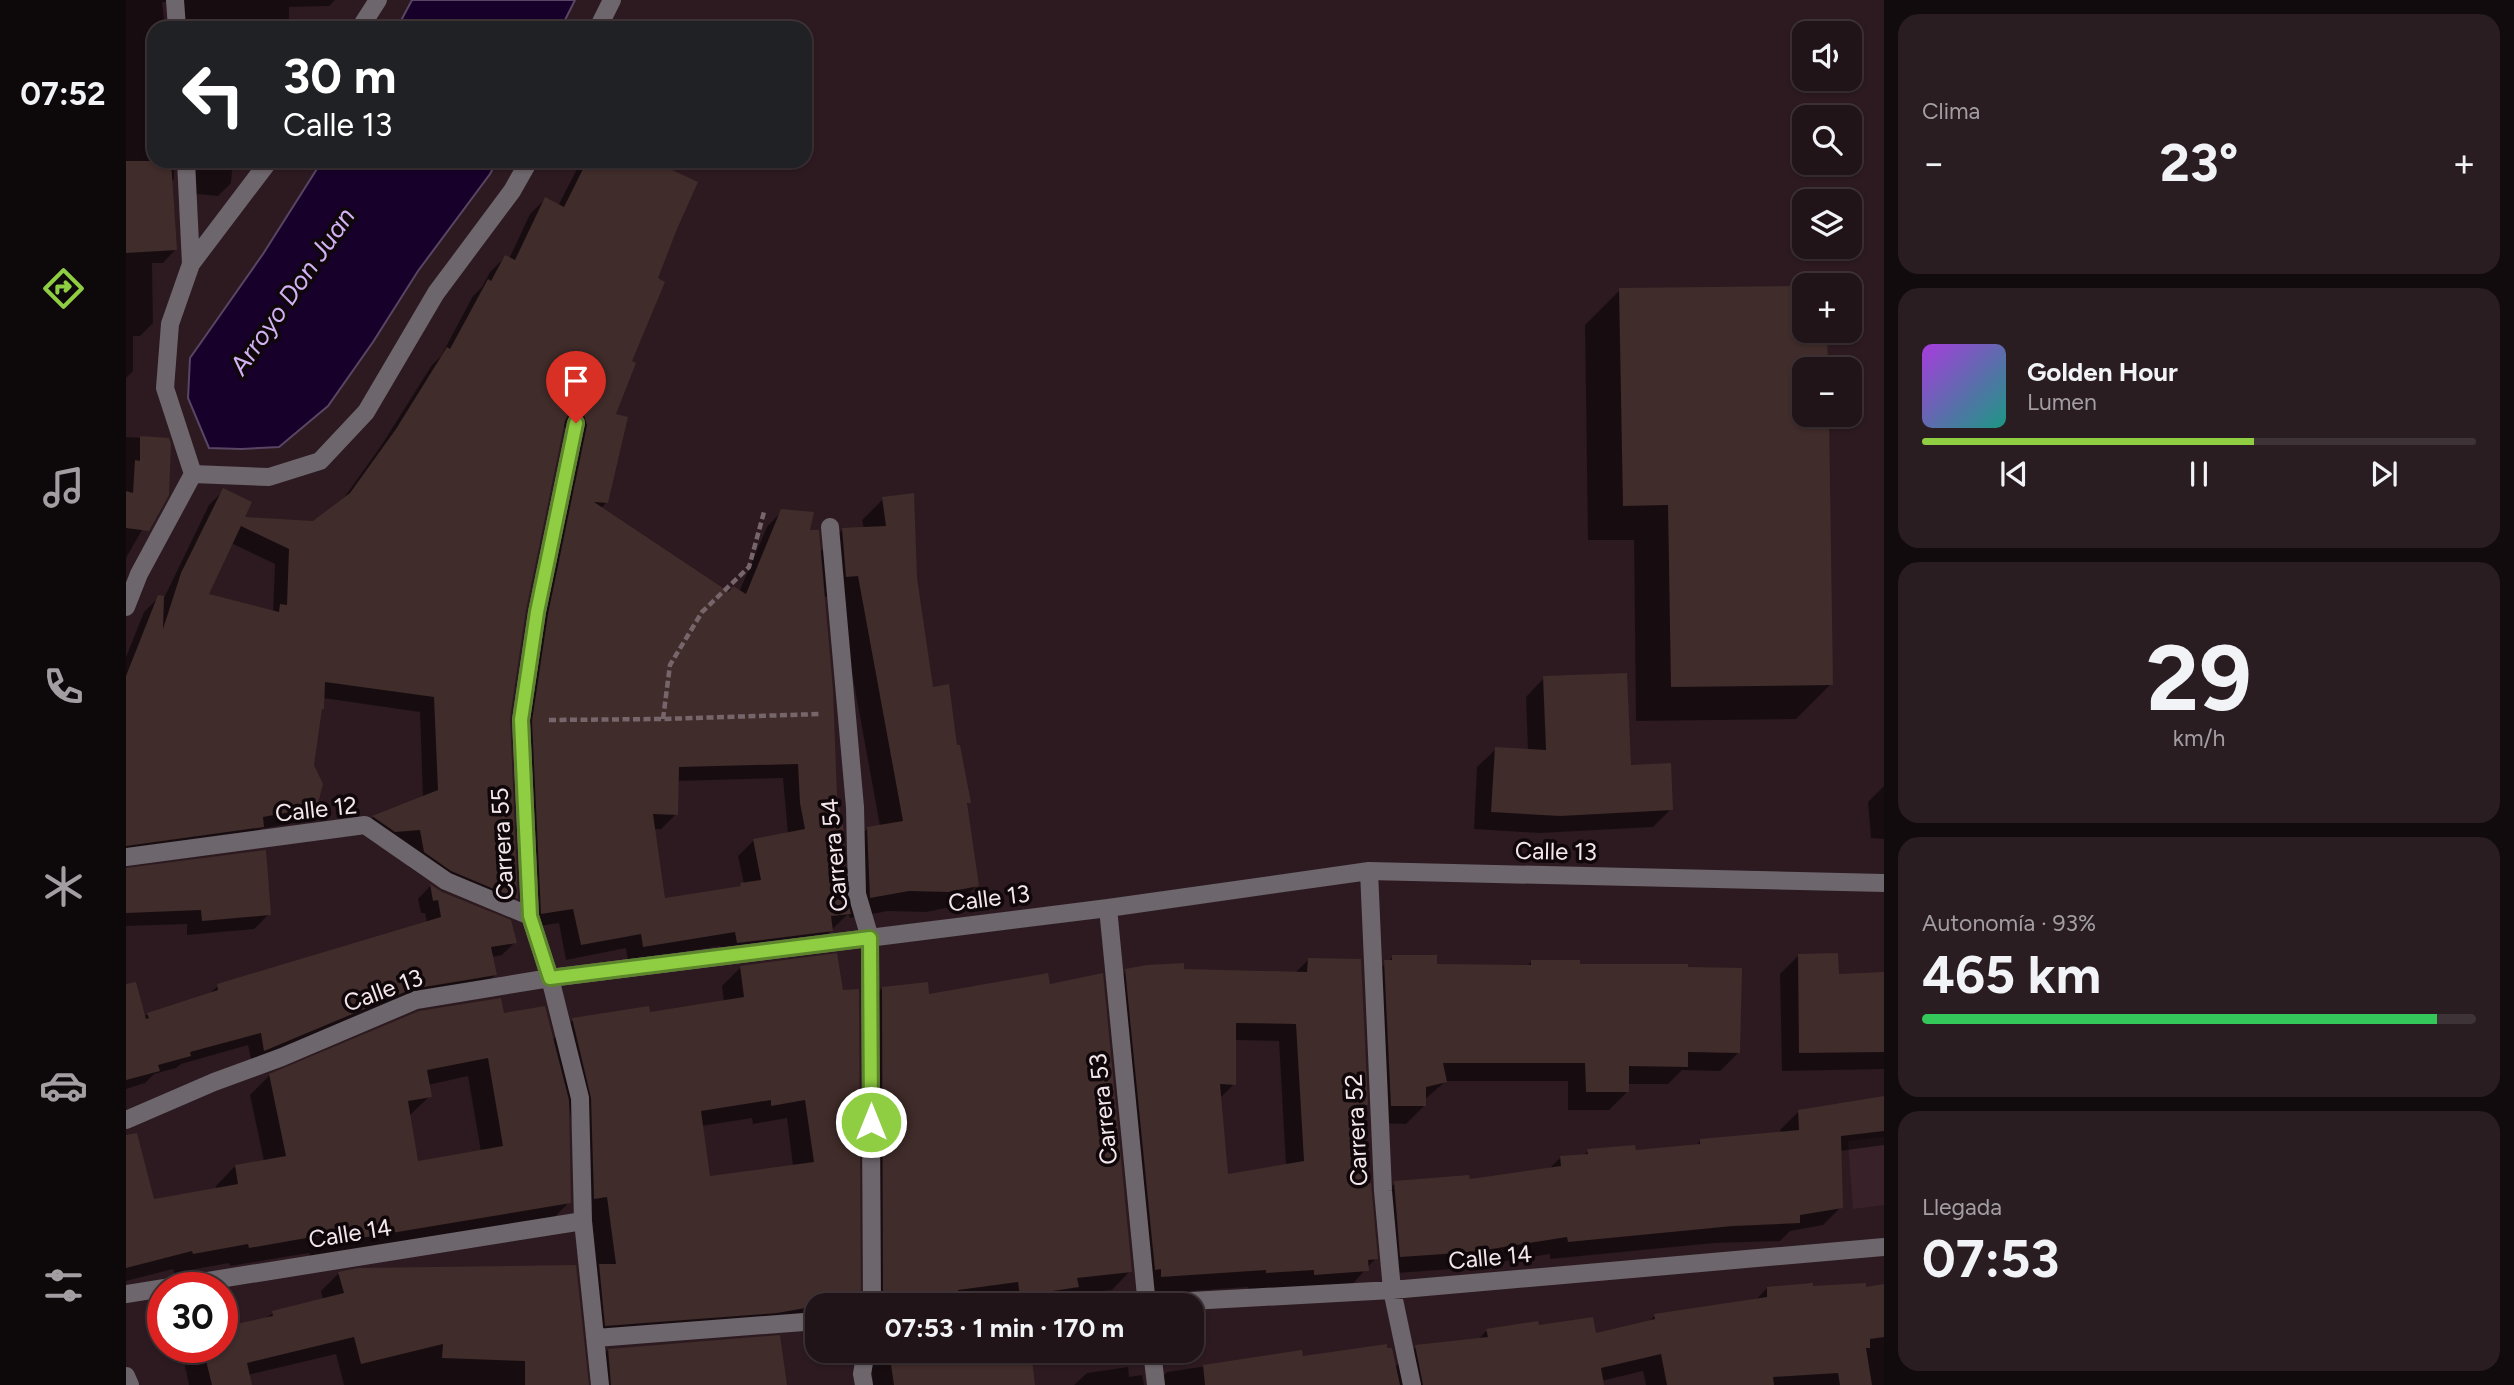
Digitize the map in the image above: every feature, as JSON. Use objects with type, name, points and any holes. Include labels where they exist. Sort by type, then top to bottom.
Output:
[{"type":"street","points":[[174,0],[176,21]]},
{"type":"street","points":[[364,21],[378,0]]},
{"type":"street","points":[[602,21],[612,0]]},
{"type":"street","points":[[186,168],[191,264]]},
{"type":"street","points":[[126,607],[150,553],[193,474],[165,388],[170,324],[191,264],[264,168]]},
{"type":"street","points":[[193,474],[270,477],[320,461],[366,412],[436,293],[512,191],[525,168]]},
{"type":"street","name":"Carrera 55","points":[[576,423],[537,612],[521,720],[530,916],[550,978],[579,1098],[583,1221],[600,1385]]},
{"type":"street","name":"Carrera 54","points":[[830,527],[855,807],[857,894],[870,938],[872,1293]]},
{"type":"street","name":"Calle 12","points":[[126,857],[365,825],[446,881],[530,916]]},
{"type":"street","name":"Calle 13","points":[[126,1120],[416,1000],[550,978],[1108,908],[1369,871],[1884,883]]},
{"type":"street","name":"Carrera 52","points":[[1369,871],[1383,1191],[1392,1290],[1412,1385]]},
{"type":"street","name":"Carrera 53","points":[[1108,908],[1146,1293]]},
{"type":"street","name":"Calle 14","points":[[126,1294],[583,1221]]},
{"type":"street","name":"Calle 14","points":[[1204,1301],[1392,1290],[1884,1247]]},
{"type":"street","points":[[596,1338],[805,1322]]},
{"type":"street","points":[[864,1363],[864,1385]]},
{"type":"street","points":[[1153,1363],[1156,1385]]},
{"type":"street","points":[[126,1376],[130,1385]]},
{"type":"path","points":[[663,719],[670,665],[702,612],[749,567],[764,512]]},
{"type":"path","points":[[521,720],[845,713]]},
{"type":"shaded area","points":[[1884,1137],[1884,1205],[1853,1209],[1848,1141]]},
{"type":"water","points":[[412,0],[575,0],[564,21],[401,21]]},
{"type":"water","name":"Arroyo Don Juan","points":[[318,168],[493,168],[418,271],[328,406],[279,447],[209,448],[188,398],[190,358],[263,254]]},
{"type":"building","points":[[126,161],[147,161],[147,168],[171,168],[177,250],[126,253]]},
{"type":"building","points":[[584,168],[668,168],[698,182],[658,278],[665,282],[632,361],[636,363],[616,414],[628,417],[608,503],[594,502],[729,592],[733,586],[746,594],[781,509],[814,512],[810,530],[819,530],[833,690],[837,796],[844,831],[846,895],[851,914],[831,916],[833,931],[737,943],[735,932],[643,947],[641,934],[581,945],[573,909],[541,914],[532,721],[548,614],[587,425],[584,415],[578,412],[568,415],[565,421],[526,610],[510,718],[518,899],[451,871],[424,852],[420,830],[395,832],[372,816],[438,790],[434,697],[325,682],[324,709],[314,765],[323,784],[317,807],[263,817],[264,827],[126,846],[126,676],[158,595],[164,596],[163,629],[181,573],[223,488],[252,502],[245,517],[313,521],[350,493],[396,429],[447,347],[450,349],[488,279],[491,281],[505,255],[515,260],[545,197],[564,207]],"holes":[[[241,526],[289,549],[287,605],[280,604],[279,612],[209,594]],[[798,764],[800,803],[805,829],[753,839],[761,880],[740,883],[741,886],[665,898],[653,814],[678,815],[679,767]]]},
{"type":"building","points":[[1792,286],[1792,343],[1827,343],[1828,357],[1792,357],[1792,427],[1829,427],[1833,685],[1671,687],[1668,505],[1623,506],[1619,288]]},
{"type":"building","points":[[140,436],[169,438],[171,444],[169,495],[149,531],[126,528],[126,491],[133,493],[135,460],[140,461]]},
{"type":"building","points":[[914,493],[917,578],[933,687],[949,684],[957,745],[960,745],[971,803],[967,803],[979,886],[948,892],[909,891],[870,898],[867,827],[903,821],[858,576],[846,577],[842,528],[886,526],[882,497]]},
{"type":"building","points":[[1627,673],[1631,765],[1671,763],[1673,810],[1560,816],[1491,812],[1495,747],[1546,750],[1543,676]]},
{"type":"building","points":[[266,850],[271,915],[202,921],[201,910],[126,913],[126,868]]},
{"type":"building","points":[[430,884],[442,892],[511,920],[517,943],[491,947],[497,975],[412,989],[264,1051],[261,1033],[190,1052],[191,1056],[158,1065],[160,1071],[126,1080],[126,984],[136,982],[146,1019],[149,1018],[147,1013],[218,990],[217,984],[441,917],[438,900],[433,901]]},
{"type":"building","points":[[837,953],[843,990],[859,989],[861,1293],[805,1293],[805,1308],[777,1313],[605,1326],[599,1264],[616,1264],[607,1197],[594,1199],[591,1098],[572,1018],[649,1006],[650,1012],[744,997],[740,966]],"holes":[[[771,1100],[771,1106],[805,1100],[814,1162],[710,1176],[701,1111]]]},
{"type":"building","points":[[1838,953],[1839,974],[1884,972],[1884,1052],[1799,1053],[1798,954]]},
{"type":"building","points":[[1392,955],[1437,955],[1437,964],[1531,965],[1531,960],[1580,960],[1580,964],[1688,964],[1688,967],[1742,968],[1740,1053],[1688,1052],[1688,1067],[1629,1066],[1629,1092],[1586,1092],[1585,1063],[1443,1063],[1447,1082],[1426,1087],[1426,1106],[1391,1106],[1384,960],[1392,960]]},
{"type":"building","points":[[1308,958],[1361,959],[1368,1105],[1359,1105],[1364,1184],[1371,1183],[1378,1259],[1368,1260],[1369,1271],[1314,1275],[1314,1270],[1266,1273],[1266,1270],[1161,1277],[1161,1269],[1155,1270],[1125,969],[1184,963],[1184,969],[1307,972]],"holes":[[[1236,1023],[1296,1024],[1304,1161],[1228,1174],[1220,1084],[1236,1085]]]},
{"type":"building","points":[[1048,973],[1050,984],[1103,973],[1132,1272],[1077,1278],[1079,1287],[1040,1293],[1020,1293],[1018,1282],[958,1290],[959,1293],[883,1293],[882,987],[928,982],[929,994]]},
{"type":"building","points":[[501,998],[504,1013],[545,1006],[569,1100],[571,1203],[331,1243],[329,1234],[249,1248],[248,1244],[193,1254],[192,1251],[126,1268],[126,1135],[137,1133],[154,1199],[238,1184],[235,1165],[286,1156],[269,1074],[419,1011]],"holes":[[[488,1058],[503,1146],[418,1161],[408,1101],[432,1097],[427,1070]]]},
{"type":"building","points":[[1884,1096],[1884,1131],[1841,1136],[1843,1208],[1800,1215],[1800,1223],[1733,1226],[1568,1242],[1567,1237],[1473,1252],[1400,1257],[1394,1181],[1469,1175],[1470,1179],[1561,1166],[1560,1156],[1588,1154],[1587,1149],[1635,1145],[1636,1150],[1700,1144],[1700,1139],[1799,1130],[1798,1110]]},
{"type":"building","points":[[576,1265],[589,1385],[525,1385],[525,1361],[442,1358],[443,1344],[361,1364],[354,1337],[247,1363],[252,1385],[212,1385],[207,1363],[238,1363],[238,1324],[273,1316],[272,1311],[344,1293],[338,1272],[358,1268]]},
{"type":"building","points":[[1813,1283],[1813,1286],[1866,1283],[1866,1287],[1884,1284],[1884,1337],[1870,1339],[1870,1348],[1866,1348],[1872,1385],[1840,1385],[1838,1373],[1773,1377],[1774,1385],[1667,1385],[1661,1354],[1601,1368],[1604,1385],[1423,1385],[1415,1345],[1488,1337],[1486,1329],[1538,1321],[1539,1325],[1593,1317],[1596,1333],[1655,1319],[1654,1314],[1767,1297],[1767,1287]]},
{"type":"building","points":[[780,1335],[787,1385],[611,1385],[608,1349]]},
{"type":"building","points":[[1387,1344],[1387,1348],[1392,1348],[1400,1385],[1205,1385],[1203,1365],[1302,1350],[1303,1356]]},
{"type":"building","points":[[891,1363],[1032,1363],[1035,1385],[894,1385]]},
{"type":"route","points":[[576,423],[537,612],[521,720],[530,916],[550,978],[870,938],[871,1122]]}]
